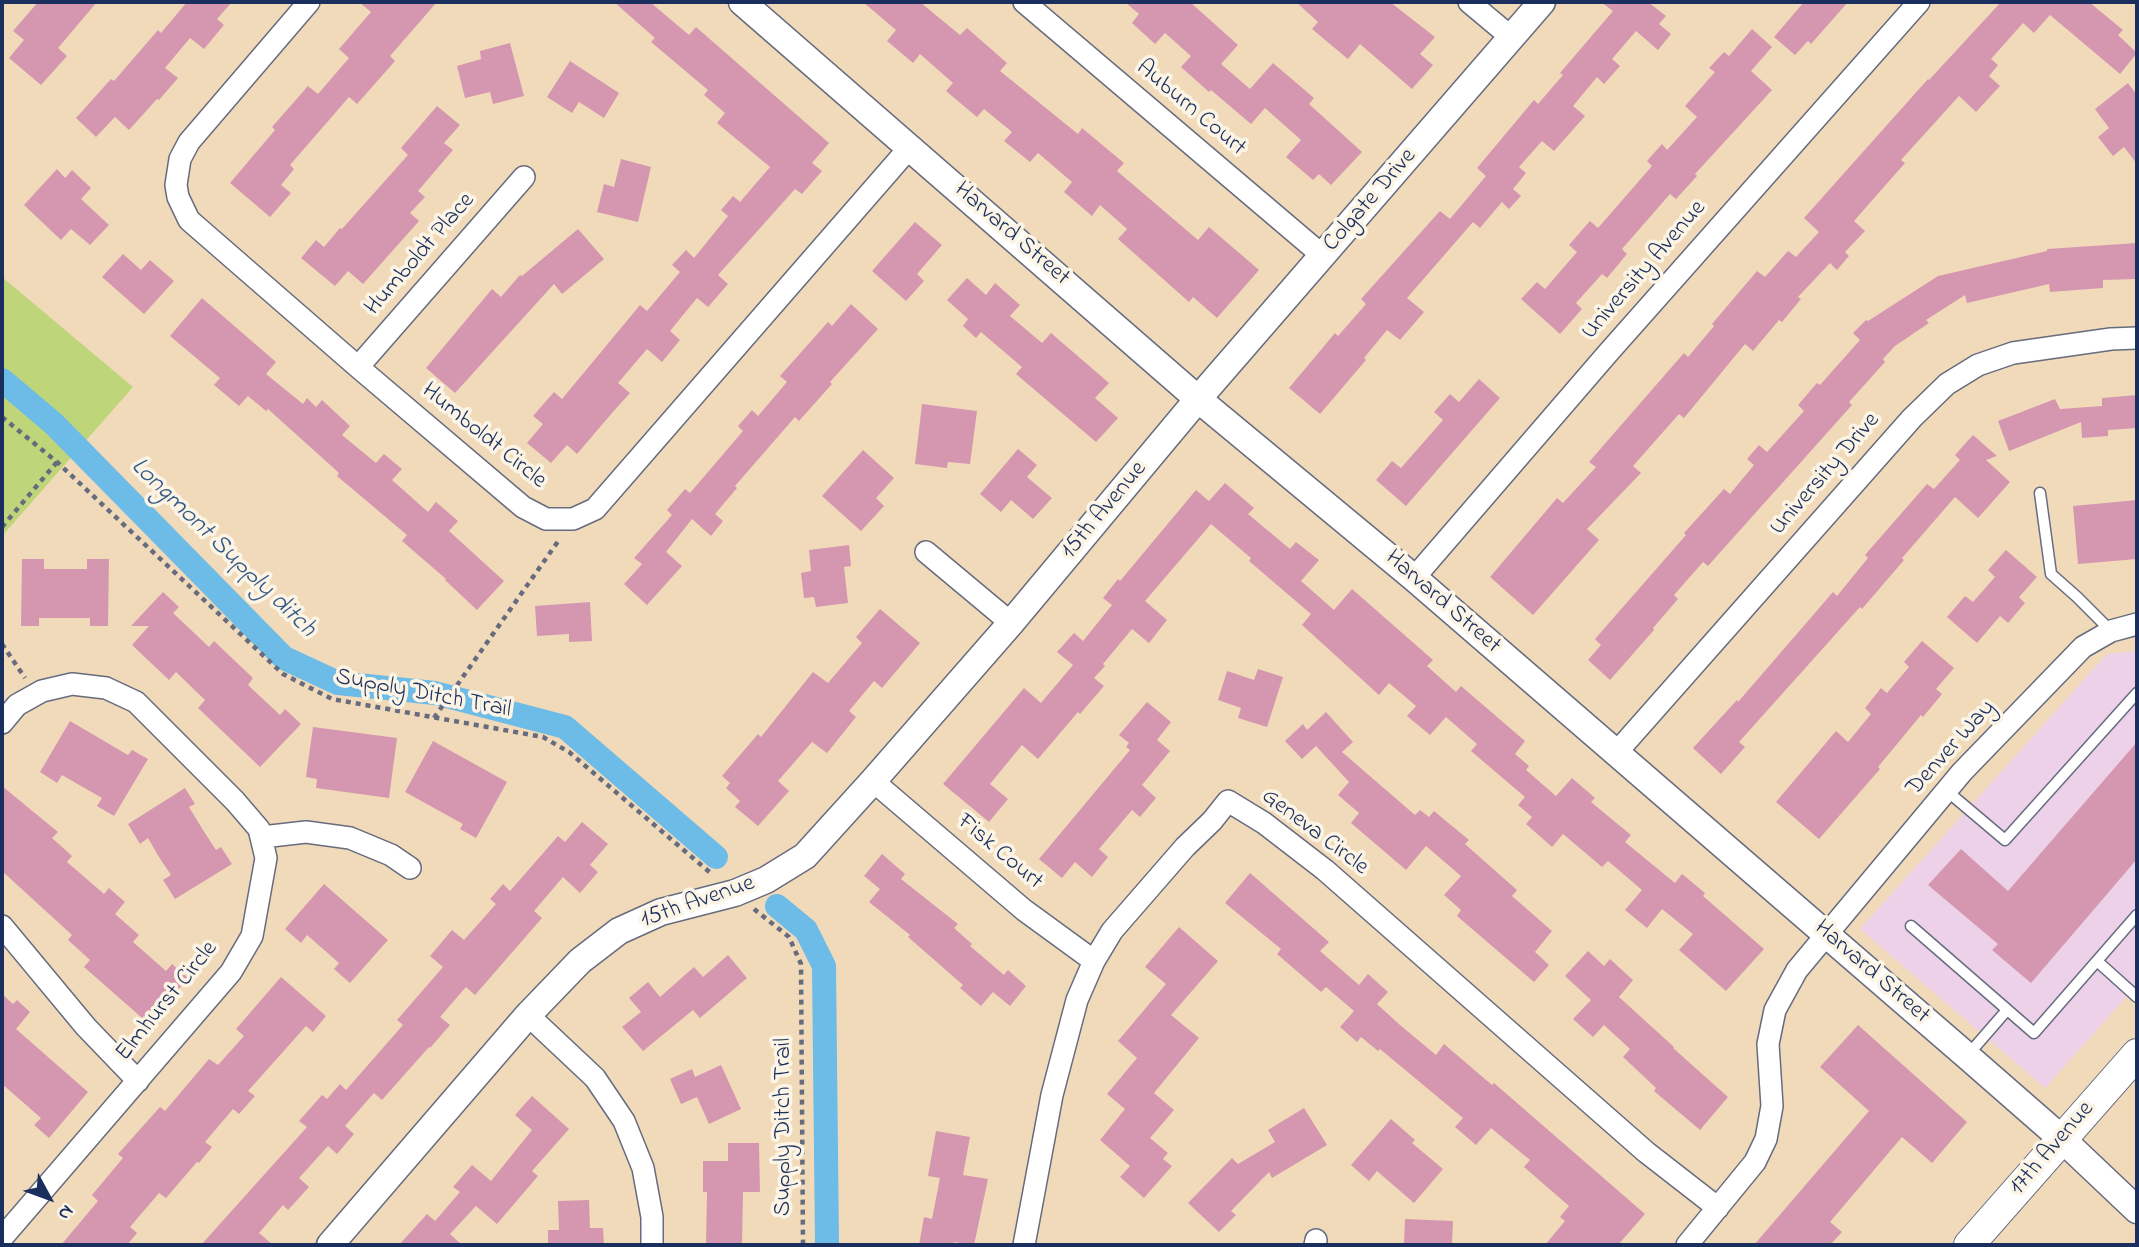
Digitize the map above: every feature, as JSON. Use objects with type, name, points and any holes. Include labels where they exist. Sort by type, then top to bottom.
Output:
[{"type":"main road","name":"17th Avenue","points":[[1969,1245],[2137,1054]]},
{"type":"street","name":"Humboldt Circle","points":[[309,2],[189,142],[180,159],[176,185],[178,197],[189,220],[358,368],[523,507],[546,519],[573,519]]},
{"type":"street","name":"Harvard Street","points":[[742,2],[1198,399],[1414,578],[1967,1056],[2062,1139],[2137,1210]]},
{"type":"street","name":"Auburn Court","points":[[1024,2],[1323,256]]},
{"type":"street","points":[[1469,2],[1511,38]]},
{"type":"street","name":"Colgate Drive","points":[[1198,399],[1542,2]]},
{"type":"street","name":"University Avenue","points":[[1414,578],[1608,353],[1919,2]]},
{"type":"street","points":[[573,519],[595,509],[910,147]]},
{"type":"street","name":"Humboldt Place","points":[[358,368],[524,177]]},
{"type":"street","name":"University Drive","points":[[1616,753],[1912,418],[1947,384],[1978,365],[2012,353],[2111,339],[2137,338]]},
{"type":"street","name":"15th Avenue","points":[[330,1245],[528,1015],[580,961],[619,932],[661,912],[735,893],[766,880],[805,856],[1011,623],[1198,399]]},
{"type":"street","points":[[926,552],[1011,623]]},
{"type":"street","name":"Denver Way","points":[[1687,1245],[1755,1162],[1766,1139],[1772,1106],[1768,1045],[1775,1010],[1797,970],[1962,772],[2083,647],[2111,631],[2137,624]]},
{"type":"street","points":[[2,723],[17,705],[36,694],[72,684],[106,688],[136,702],[235,801],[259,829],[262,837],[306,832],[350,838],[391,855],[410,867]]},
{"type":"street","name":"Fisk Court","points":[[873,782],[1024,910],[1094,961]]},
{"type":"street","name":"Geneva Circle","points":[[1024,1245],[1052,1095],[1077,1000],[1094,961],[1112,931],[1228,800],[1264,823],[1325,870],[1646,1152],[1718,1208]]},
{"type":"street","name":"Elmhurst Circle","points":[[2,1238],[231,972],[252,936],[266,858],[262,837]]},
{"type":"street","points":[[2,926],[86,1027],[138,1081]]},
{"type":"street","points":[[528,1015],[595,1078],[624,1121],[643,1168],[652,1217],[652,1245]]},
{"type":"lane","points":[[2040,493],[2051,574],[2111,631]]},
{"type":"lane","points":[[1947,791],[2005,840],[2137,694]]},
{"type":"lane","points":[[1911,926],[2034,1032],[2137,915]]},
{"type":"lane","points":[[2097,961],[2137,997]]},
{"type":"lane","points":[[1967,1056],[2007,1010]]},
{"type":"path","name":"Supply Ditch Trail","points":[[2,416],[57,462],[283,674],[332,699],[543,737],[569,752],[716,878]]},
{"type":"path","points":[[2,527],[57,462]]},
{"type":"path","points":[[434,718],[573,519]]},
{"type":"path","points":[[2,644],[36,694]]},
{"type":"path","name":"Supply Ditch Trail","points":[[748,904],[789,937],[802,964],[803,1245]]},
{"type":"shaded area","points":[[2137,651],[2137,985],[2045,1088],[1860,929],[2107,654]]},
{"type":"green space","points":[[2,277],[133,387],[2,536]]},
{"type":"building","points":[[38,2],[97,2],[58,48],[67,56],[41,85],[9,58],[24,40],[13,31]]},
{"type":"building","points":[[187,2],[232,2],[217,19],[224,25],[204,49],[190,38],[165,68],[178,78],[129,130],[115,117],[96,137],[76,118],[111,79],[114,81],[158,30],[161,33]]},
{"type":"building","points":[[359,2],[437,2],[390,56],[395,61],[357,104],[349,97],[290,165],[294,169],[281,185],[291,193],[270,217],[230,183],[275,130],[272,127],[308,86],[318,94],[349,58],[339,49],[371,12]]},
{"type":"building","points":[[614,2],[650,2],[689,35],[696,27],[829,143],[812,163],[822,171],[802,194],[795,189],[718,275],[728,284],[708,307],[697,298],[670,331],[680,340],[662,362],[647,349],[618,383],[630,393],[577,454],[567,445],[551,463],[527,443],[543,424],[533,416],[554,392],[562,399],[640,305],[647,311],[680,272],[672,265],[686,250],[694,258],[728,216],[721,210],[733,196],[740,202],[770,167],[717,123],[725,113],[704,95],[708,90],[651,42],[655,38]]},
{"type":"building","points":[[863,2],[920,2],[960,35],[967,28],[1007,63],[1000,71],[1078,134],[1082,128],[1124,163],[1117,171],[1198,240],[1209,227],[1259,270],[1217,318],[1193,297],[1189,302],[1118,239],[1127,229],[1100,205],[1092,216],[1064,192],[1072,182],[1038,153],[1030,162],[1004,141],[1012,132],[984,109],[977,117],[946,91],[953,83],[920,54],[913,63],[887,41],[896,30]]},
{"type":"building","points":[[1125,2],[1190,2],[1238,45],[1221,64],[1250,89],[1273,63],[1314,98],[1309,104],[1362,152],[1331,185],[1319,174],[1313,180],[1286,157],[1301,140],[1265,108],[1251,124],[1211,90],[1209,92],[1181,67],[1191,56],[1165,33],[1155,44],[1132,23],[1139,14]]},
{"type":"building","points":[[1296,2],[1390,2],[1435,37],[1420,54],[1433,65],[1412,89],[1360,44],[1348,59],[1312,29],[1318,22]]},
{"type":"building","points":[[1601,2],[1648,2],[1666,16],[1659,24],[1671,34],[1658,50],[1636,31],[1612,59],[1620,66],[1604,84],[1597,77],[1573,106],[1585,116],[1554,151],[1542,141],[1519,167],[1526,173],[1513,189],[1521,196],[1509,209],[1502,202],[1480,228],[1473,222],[1407,298],[1424,312],[1400,340],[1387,330],[1364,358],[1366,360],[1320,414],[1289,388],[1335,333],[1338,336],[1366,304],[1361,299],[1440,211],[1450,219],[1486,176],[1477,168],[1534,100],[1538,104],[1563,75],[1560,73],[1613,11]]},
{"type":"building","points":[[1804,2],[1848,2],[1811,44],[1808,41],[1795,55],[1774,37]]},
{"type":"building","points":[[2001,2],[2089,2],[2123,30],[2118,35],[2137,53],[2120,74],[2050,15],[2034,33],[2023,23],[1991,59],[1998,65],[1989,76],[2000,86],[1976,112],[1959,96],[1901,160],[1905,163],[1854,221],[1865,231],[1845,252],[1849,256],[1837,270],[1830,263],[1798,297],[1801,299],[1782,322],[1779,320],[1753,351],[1745,344],[1684,418],[1679,414],[1633,466],[1641,473],[1587,529],[1599,540],[1533,615],[1490,577],[1557,498],[1563,503],[1596,467],[1589,462],[1684,353],[1688,357],[1757,271],[1765,277],[1788,251],[1796,257],[1819,232],[1804,218]]},
{"type":"building","points":[[1752,29],[1772,47],[1751,71],[1772,90],[1695,174],[1697,176],[1676,199],[1670,194],[1622,249],[1627,254],[1607,278],[1602,274],[1576,303],[1582,309],[1560,334],[1521,299],[1537,282],[1545,289],[1577,252],[1569,245],[1590,221],[1598,228],[1652,166],[1647,161],[1662,144],[1667,150],[1697,117],[1685,106],[1715,72],[1709,68],[1724,52],[1729,56]]},
{"type":"building","points":[[510,43],[524,96],[493,104],[490,92],[465,98],[457,66],[481,59],[480,51]]},
{"type":"building","points":[[570,61],[619,93],[604,118],[579,102],[572,113],[547,97]]},
{"type":"building","points":[[2128,83],[2137,95],[2137,164],[2124,147],[2113,156],[2098,137],[2109,128],[2095,109]]},
{"type":"building","points":[[437,106],[460,125],[444,143],[453,150],[418,191],[425,197],[410,213],[419,221],[363,284],[348,271],[335,286],[301,258],[316,240],[324,247],[340,228],[342,229],[408,155],[401,148]]},
{"type":"building","points":[[621,159],[651,167],[638,222],[597,212],[604,184],[614,187]]},
{"type":"building","points":[[57,169],[65,178],[72,170],[91,188],[81,199],[109,225],[90,245],[71,229],[61,240],[24,205]]},
{"type":"building","points":[[915,222],[942,245],[917,274],[924,281],[906,301],[872,271]]},
{"type":"building","points":[[578,229],[604,259],[562,294],[554,284],[455,393],[426,368],[492,289],[501,297],[520,275]]},
{"type":"building","points":[[2137,243],[2137,279],[2103,280],[2103,288],[2050,292],[2049,284],[1967,303],[1965,295],[1926,320],[1929,323],[1895,346],[1883,359],[1885,362],[1849,402],[1852,405],[1708,566],[1703,562],[1674,595],[1678,599],[1610,680],[1588,660],[1601,645],[1595,639],[1686,535],[1684,533],[1724,489],[1730,494],[1754,465],[1747,459],[1759,445],[1767,452],[1804,411],[1798,405],[1817,383],[1820,385],[1860,340],[1853,333],[1866,320],[1938,276],[2047,249]]},
{"type":"building","points":[[123,254],[141,270],[150,260],[174,281],[144,314],[102,277]]},
{"type":"building","points":[[967,278],[986,295],[995,283],[1020,305],[1010,316],[1042,343],[1051,333],[1109,383],[1095,398],[1118,418],[1096,442],[1016,374],[1022,367],[981,332],[976,338],[963,326],[968,319],[947,300]]},
{"type":"building","points":[[202,298],[276,362],[266,374],[303,404],[307,398],[316,407],[322,400],[350,426],[342,435],[376,463],[384,454],[402,469],[392,480],[428,512],[436,502],[458,521],[449,531],[504,581],[477,610],[402,541],[407,535],[337,476],[339,473],[268,409],[266,411],[248,396],[239,406],[214,385],[220,378],[170,336]]},
{"type":"building","points":[[851,304],[878,329],[799,421],[795,417],[735,486],[737,488],[715,514],[723,521],[711,536],[692,519],[666,552],[682,566],[647,605],[624,584],[642,564],[634,558],[672,515],[667,510],[685,489],[690,493],[743,431],[738,426],[752,410],[758,416],[787,382],[780,376],[828,322],[832,326]]},
{"type":"building","points":[[1479,379],[1500,398],[1406,506],[1376,480],[1392,461],[1401,468],[1443,420],[1434,412],[1450,394],[1459,402]]},
{"type":"building","points":[[2137,395],[2137,428],[2108,430],[2108,436],[2082,438],[2081,422],[2009,451],[1998,421],[2055,399],[2060,409],[2102,406],[2102,398]]},
{"type":"building","points":[[922,404],[977,411],[970,464],[948,462],[947,468],[915,464]]},
{"type":"building","points":[[1973,435],[1997,456],[1986,460],[2010,482],[1978,518],[1955,497],[1862,609],[1860,607],[1739,742],[1745,747],[1721,774],[1693,748],[1737,700],[1738,702],[1833,592],[1837,596],[1868,558],[1865,555],[1927,484],[1934,489],[1960,460],[1955,455]]},
{"type":"building","points":[[1018,449],[1037,465],[1027,477],[1052,498],[1033,519],[1011,500],[1001,512],[980,494]]},
{"type":"building","points":[[863,450],[894,478],[876,498],[884,506],[861,531],[822,496]]},
{"type":"building","points":[[1225,483],[1254,508],[1248,514],[1290,549],[1296,542],[1319,560],[1301,581],[1334,610],[1352,589],[1433,660],[1427,666],[1456,692],[1461,686],[1525,741],[1515,754],[1529,766],[1526,770],[1556,796],[1572,778],[1595,798],[1591,802],[1631,835],[1625,842],[1675,883],[1682,874],[1764,949],[1726,991],[1679,950],[1693,934],[1662,909],[1647,928],[1625,910],[1642,890],[1608,861],[1602,867],[1563,834],[1552,847],[1526,824],[1532,817],[1518,805],[1525,797],[1471,751],[1477,744],[1446,717],[1430,735],[1407,716],[1416,706],[1389,683],[1379,695],[1302,625],[1311,614],[1211,524],[1145,601],[1167,620],[1149,643],[1132,629],[1094,678],[1104,686],[1038,759],[1022,745],[990,784],[1008,799],[989,822],[943,784],[1024,688],[1041,703],[1073,665],[1057,652],[1074,633],[1083,641],[1112,605],[1103,598],[1196,490],[1209,501]]},
{"type":"building","points":[[2137,500],[2137,559],[2078,564],[2073,506]]},
{"type":"building","points":[[849,545],[851,566],[844,567],[848,603],[816,607],[814,597],[804,598],[801,573],[811,571],[809,550]]},
{"type":"building","points":[[2006,550],[2037,577],[2019,597],[2025,603],[2008,623],[2000,616],[1977,643],[1947,617],[1965,596],[1973,602],[1995,577],[1988,570]]},
{"type":"building","points":[[22,559],[44,559],[44,569],[87,569],[87,559],[109,559],[108,626],[90,626],[90,618],[39,618],[39,626],[21,626]]},
{"type":"building","points":[[163,592],[179,607],[173,613],[209,647],[214,641],[253,678],[248,685],[280,715],[285,709],[301,724],[260,767],[198,708],[205,700],[176,672],[169,680],[132,645],[149,626],[131,626]]},
{"type":"building","points":[[590,602],[592,641],[569,642],[569,634],[537,636],[535,606]]},
{"type":"building","points":[[880,609],[920,643],[882,688],[874,681],[849,711],[856,717],[827,753],[812,742],[778,781],[789,791],[758,826],[735,807],[740,801],[726,788],[730,783],[722,776],[758,734],[761,737],[813,672],[828,683],[862,643],[856,637]]},
{"type":"building","points":[[1922,641],[1954,668],[1936,689],[1942,694],[1923,717],[1921,715],[1878,767],[1880,769],[1819,839],[1776,802],[1836,731],[1848,742],[1871,714],[1865,708],[1881,688],[1887,693],[1909,667],[1904,662]]},
{"type":"building","points":[[1258,669],[1283,677],[1267,727],[1238,718],[1241,708],[1218,700],[1227,671],[1254,680]]},
{"type":"building","points":[[1147,702],[1171,722],[1157,740],[1170,751],[1142,785],[1156,798],[1140,817],[1132,810],[1099,849],[1108,857],[1092,877],[1075,862],[1062,878],[1039,859],[1130,750],[1126,747],[1129,743],[1119,735]]},
{"type":"building","points":[[1326,712],[1353,742],[1342,752],[1415,815],[1420,810],[1429,817],[1434,811],[1469,840],[1465,844],[1517,890],[1512,896],[1552,931],[1535,952],[1549,965],[1534,982],[1457,916],[1461,910],[1444,895],[1461,876],[1426,846],[1406,870],[1351,823],[1359,813],[1338,795],[1349,782],[1316,746],[1302,759],[1285,741],[1303,724],[1307,730]]},
{"type":"building","points":[[70,721],[128,755],[132,750],[148,759],[114,816],[97,806],[102,798],[62,775],[57,783],[40,772]]},
{"type":"building","points":[[313,727],[397,738],[389,798],[316,788],[317,779],[306,777]]},
{"type":"building","points":[[433,741],[507,782],[476,838],[460,829],[463,824],[405,792]]},
{"type":"building","points":[[2137,742],[2137,859],[2031,983],[1992,950],[1998,944],[1928,885],[1961,849],[2008,891]]},
{"type":"building","points":[[2,786],[58,832],[52,838],[72,856],[67,862],[104,894],[109,888],[125,902],[115,914],[139,935],[133,942],[166,971],[172,964],[188,978],[149,1024],[84,967],[90,960],[68,940],[72,935],[2,871]]},
{"type":"building","points":[[185,788],[195,804],[189,807],[203,830],[216,850],[221,847],[232,864],[175,899],[163,880],[171,875],[148,838],[140,844],[128,824]]},
{"type":"building","points":[[582,822],[608,844],[590,865],[598,872],[580,893],[563,877],[534,911],[542,918],[475,995],[466,987],[440,1017],[450,1025],[430,1048],[382,1100],[374,1093],[345,1126],[354,1134],[337,1154],[328,1146],[299,1178],[309,1187],[288,1210],[283,1205],[259,1233],[273,1245],[201,1245],[307,1127],[299,1121],[322,1095],[327,1099],[340,1084],[346,1090],[403,1025],[397,1020],[443,967],[430,956],[452,930],[464,940],[496,904],[490,899],[503,884],[510,891],[558,836],[565,842]]},
{"type":"building","points":[[882,854],[905,874],[901,879],[958,924],[954,928],[972,944],[970,946],[1004,975],[1008,970],[1026,986],[1010,1006],[993,992],[981,1006],[960,988],[963,985],[908,937],[910,935],[869,902],[880,889],[864,876]]},
{"type":"building","points":[[1250,873],[1329,942],[1320,951],[1359,985],[1368,974],[1388,992],[1377,1004],[1400,1025],[1436,1055],[1444,1044],[1492,1085],[1494,1083],[1645,1214],[1618,1245],[1545,1245],[1565,1221],[1560,1217],[1569,1206],[1524,1167],[1530,1160],[1491,1128],[1476,1145],[1455,1127],[1463,1118],[1380,1049],[1378,1051],[1361,1037],[1357,1042],[1340,1027],[1354,1011],[1326,987],[1321,992],[1277,954],[1281,949],[1225,903]]},
{"type":"building","points":[[324,884],[388,940],[350,983],[334,969],[339,963],[307,935],[301,943],[285,929]]},
{"type":"building","points":[[1179,927],[1218,961],[1171,1015],[1199,1038],[1154,1093],[1174,1110],[1150,1138],[1168,1153],[1163,1159],[1172,1166],[1144,1198],[1120,1177],[1130,1166],[1100,1140],[1125,1109],[1107,1094],[1137,1058],[1118,1041],[1166,984],[1145,967]]},
{"type":"building","points":[[1588,951],[1604,966],[1610,959],[1633,980],[1619,997],[1728,1097],[1700,1130],[1654,1091],[1656,1088],[1623,1057],[1630,1049],[1604,1025],[1593,1037],[1573,1019],[1591,1000],[1565,976]]},
{"type":"building","points":[[728,955],[747,978],[700,1018],[693,1010],[643,1051],[622,1027],[641,1012],[629,998],[648,982],[660,997],[694,967],[703,977]]},
{"type":"building","points":[[281,977],[326,1016],[313,1032],[306,1026],[248,1091],[255,1096],[239,1114],[233,1109],[205,1142],[212,1147],[199,1163],[197,1162],[166,1198],[159,1193],[130,1227],[137,1233],[127,1245],[61,1245],[98,1201],[92,1195],[123,1158],[118,1154],[160,1107],[165,1111],[209,1059],[218,1065],[244,1036],[236,1029]]},
{"type":"building","points":[[2,994],[13,1004],[17,1000],[30,1012],[16,1029],[88,1092],[49,1138],[34,1125],[41,1118],[2,1084]]},
{"type":"building","points":[[1858,1025],[1967,1122],[1932,1163],[1902,1137],[1830,1222],[1842,1232],[1830,1245],[1754,1245],[1869,1111],[1820,1067]]},
{"type":"building","points":[[721,1065],[741,1109],[709,1124],[697,1097],[681,1104],[670,1079],[692,1069],[695,1077]]},
{"type":"building","points":[[532,1096],[569,1129],[532,1171],[538,1176],[497,1224],[476,1206],[450,1234],[462,1245],[399,1245],[427,1214],[435,1221],[460,1192],[453,1187],[472,1165],[491,1181],[532,1130],[515,1115]]},
{"type":"building","points":[[1304,1108],[1327,1145],[1272,1178],[1269,1172],[1231,1211],[1236,1215],[1219,1232],[1188,1203],[1232,1158],[1238,1164],[1275,1142],[1268,1130]]},
{"type":"building","points":[[1391,1119],[1415,1140],[1412,1143],[1443,1169],[1414,1203],[1377,1171],[1369,1181],[1351,1165]]},
{"type":"building","points":[[936,1131],[970,1137],[963,1175],[988,1179],[974,1245],[954,1242],[953,1245],[919,1245],[924,1217],[932,1219],[940,1178],[928,1176]]},
{"type":"building","points":[[728,1143],[759,1143],[760,1192],[743,1192],[742,1245],[706,1245],[707,1192],[703,1192],[703,1161],[728,1161]]},
{"type":"building","points":[[589,1200],[590,1228],[603,1228],[604,1245],[548,1245],[548,1230],[559,1230],[558,1201]]},
{"type":"building","points":[[1405,1219],[1453,1221],[1452,1245],[1404,1245]]},
{"type":"waterway","name":"Longmont Supply ditch","points":[[2,380],[54,424],[284,658],[338,683],[435,693],[565,727],[716,857]]},
{"type":"waterway","name":"Longmont Supply ditch","points":[[777,906],[806,930],[824,966],[827,1245]]}]
